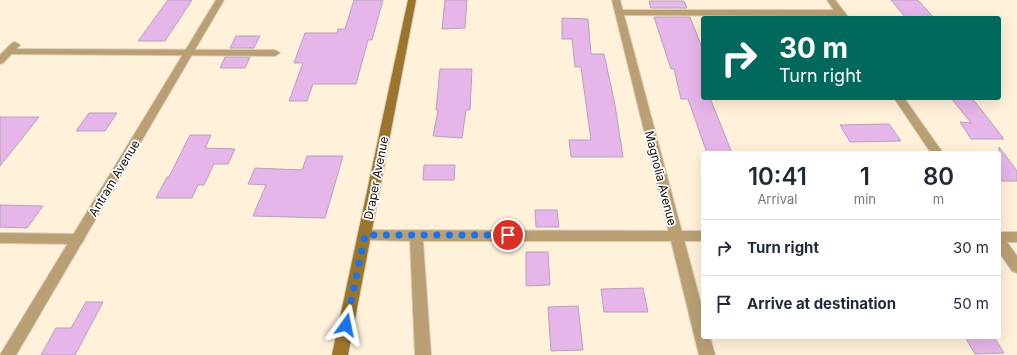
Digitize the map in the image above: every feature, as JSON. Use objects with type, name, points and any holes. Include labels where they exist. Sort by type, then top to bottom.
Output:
[{"type":"street","name":"Antram Avenue","points":[[8,355],[220,0]]},
{"type":"street","name":"Draper Avenue","points":[[340,355],[412,0]]},
{"type":"street","name":"Magnolia Avenue","points":[[616,0],[701,332]]},
{"type":"street","points":[[831,0],[842,16]]},
{"type":"street","points":[[619,13],[842,16]]},
{"type":"street","points":[[0,61],[12,49],[188,53],[275,53]]},
{"type":"street","points":[[900,100],[936,151]]},
{"type":"street","points":[[365,235],[701,236]]},
{"type":"street","points":[[416,235],[423,355]]},
{"type":"street","points":[[1001,237],[1017,237]]},
{"type":"street","points":[[0,238],[77,239]]},
{"type":"street","points":[[1001,245],[1017,267]]},
{"type":"street","name":"Magnolia Avenue","points":[[703,339],[707,355]]},
{"type":"building","points":[[168,0],[192,0],[165,41],[138,41]]},
{"type":"building","points":[[354,0],[383,0],[372,40],[368,40],[356,84],[313,84],[307,101],[289,101],[303,63],[294,63],[305,33],[337,33],[338,29],[345,29]]},
{"type":"building","points":[[445,0],[467,0],[465,28],[442,29]]},
{"type":"building","points":[[891,0],[918,0],[932,16],[904,16]]},
{"type":"building","points":[[649,1],[684,1],[687,8],[651,8]]},
{"type":"building","points":[[654,17],[690,17],[701,45],[701,100],[711,100],[731,151],[706,151],[688,99],[681,99],[674,69],[671,69]]},
{"type":"building","points":[[562,18],[588,19],[591,54],[604,54],[615,105],[623,157],[571,157],[569,140],[591,140],[581,67],[575,67],[572,39],[562,39]]},
{"type":"building","points":[[236,36],[260,36],[254,48],[230,48]]},
{"type":"building","points":[[225,57],[250,57],[245,68],[220,68]]},
{"type":"building","points":[[440,69],[472,69],[470,110],[466,110],[462,138],[433,136],[438,110],[436,110]]},
{"type":"building","points":[[953,100],[974,100],[1004,139],[971,139],[960,122],[971,123]]},
{"type":"building","points":[[89,113],[117,113],[105,131],[76,131]]},
{"type":"building","points":[[0,117],[39,117],[0,166]]},
{"type":"building","points":[[889,124],[901,141],[850,142],[840,125]]},
{"type":"building","points":[[190,135],[211,135],[205,148],[235,149],[228,164],[214,164],[204,185],[198,185],[192,198],[156,198],[167,177],[169,177]]},
{"type":"building","points":[[999,147],[1017,171],[1017,181],[1001,181],[1001,151],[999,151]]},
{"type":"building","points":[[307,156],[343,156],[325,218],[253,216],[266,185],[248,184],[255,168],[302,170]]},
{"type":"building","points":[[424,165],[455,165],[454,180],[423,180]]},
{"type":"building","points":[[0,205],[43,206],[27,228],[0,227]]},
{"type":"building","points":[[535,210],[557,210],[559,227],[536,227]]},
{"type":"building","points":[[526,252],[548,252],[550,285],[526,286]]},
{"type":"building","points":[[643,288],[648,312],[604,312],[601,289]]},
{"type":"building","points":[[86,302],[103,302],[75,355],[41,355],[56,328],[71,328]]},
{"type":"building","points":[[578,306],[583,350],[551,351],[548,307]]},
{"type":"building","points":[[966,339],[995,339],[1004,353],[975,354]]},
{"type":"route","points":[[346,325],[365,235],[508,235]]}]
